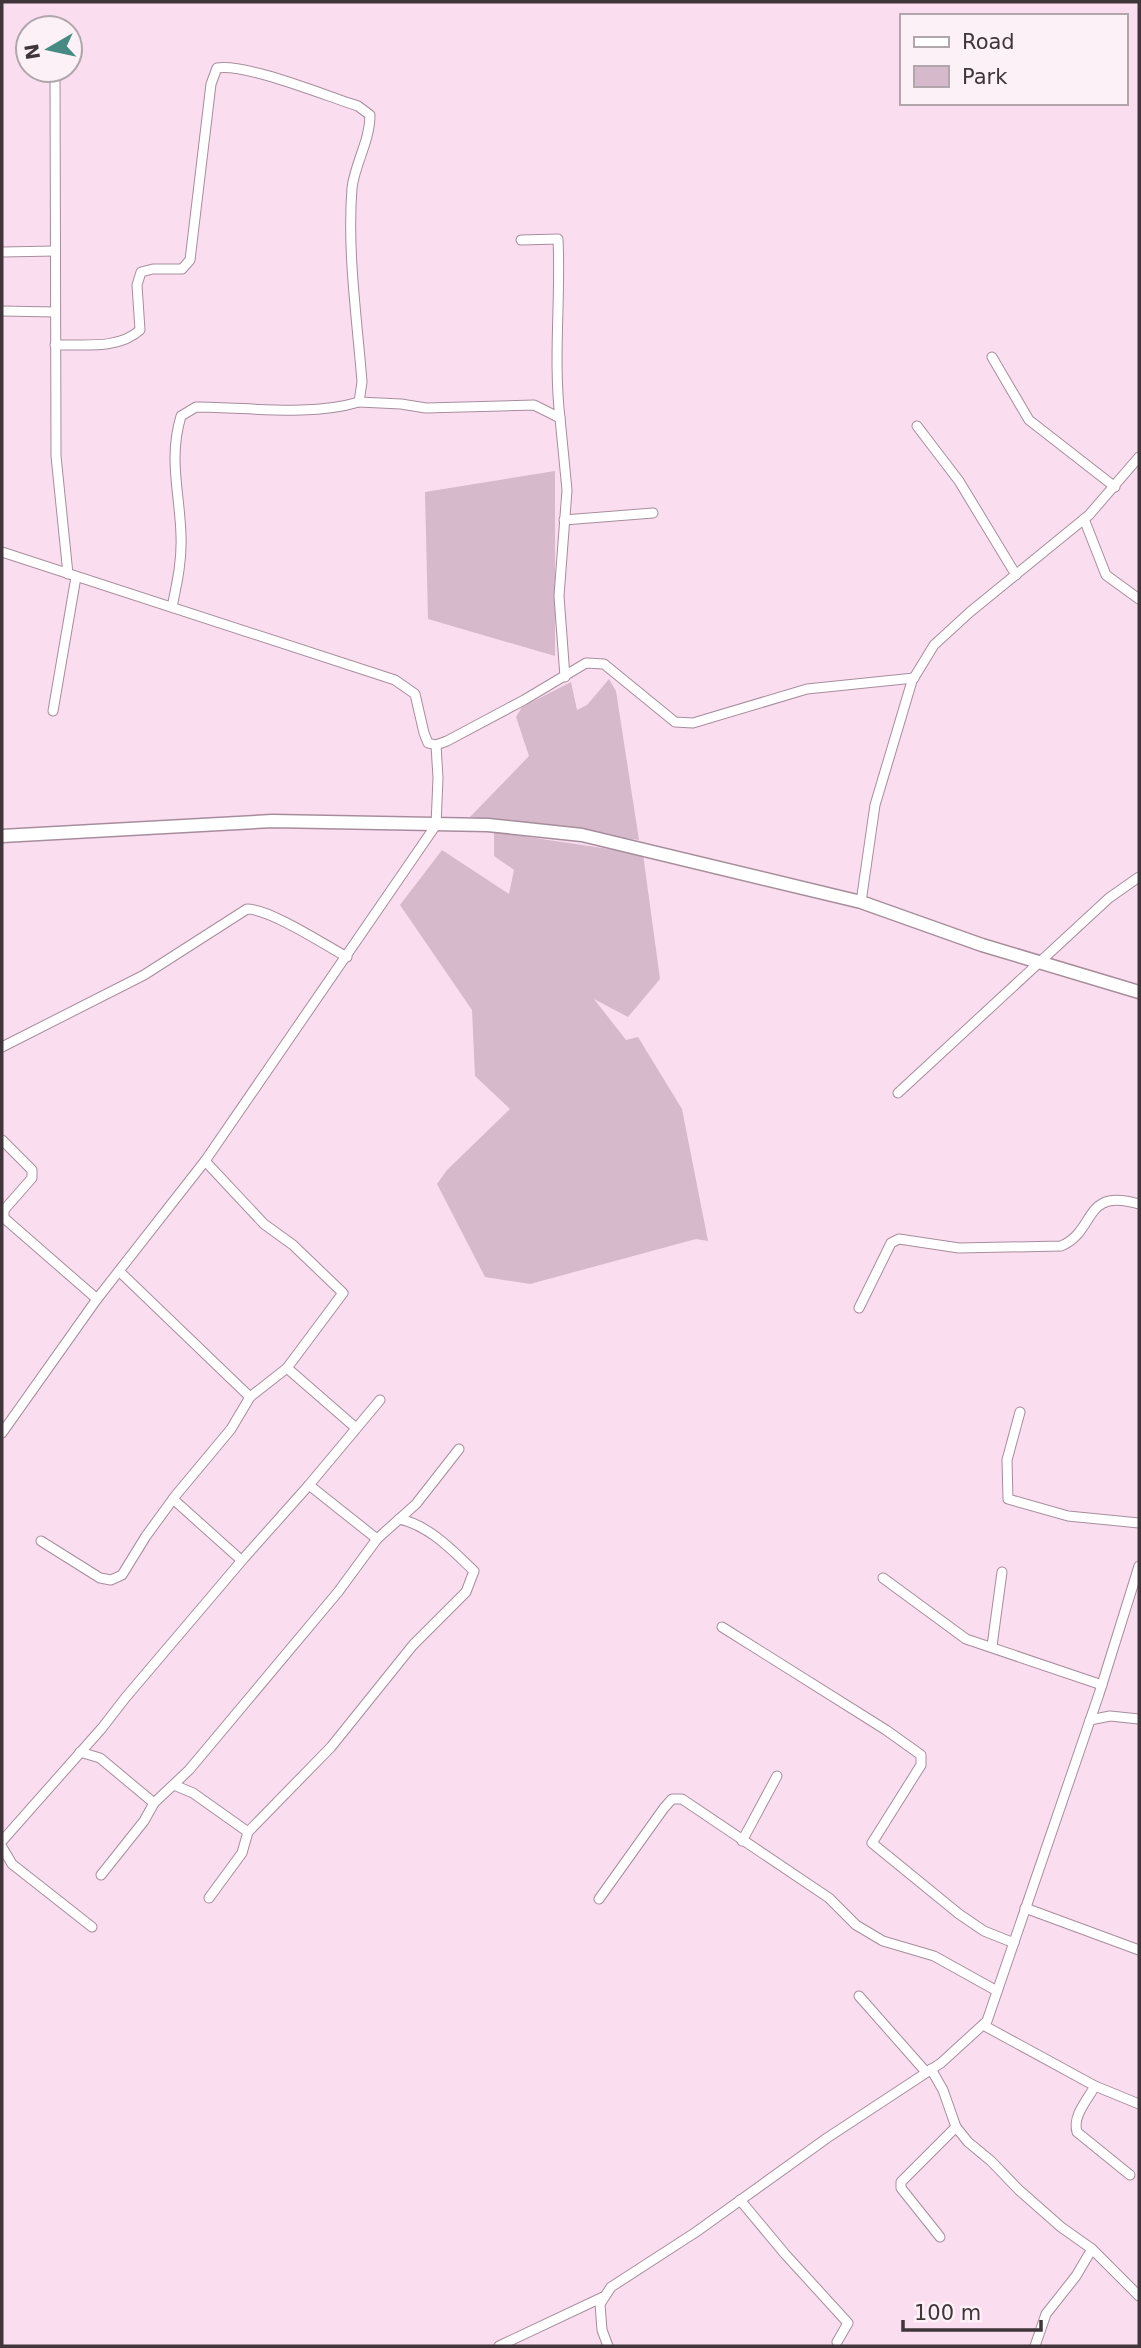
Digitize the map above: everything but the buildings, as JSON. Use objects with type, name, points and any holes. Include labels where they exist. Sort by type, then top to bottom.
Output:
[{"type":"street","points":[[55,345],[117,344],[131,338],[140,330],[137,285],[141,272],[153,269],[182,269],[190,260],[211,84],[217,68],[228,66],[358,106],[370,115],[370,127],[353,185],[351,243],[362,382],[359,402]]},
{"type":"street","points":[[54,712],[72,575],[56,456],[55,84]]},
{"type":"street","points":[[521,240],[558,239],[560,274],[557,392],[567,490],[559,596],[565,677]]},
{"type":"street","points":[[2,252],[55,251]]},
{"type":"street","points":[[2,311],[55,312]]},
{"type":"street","points":[[992,357],[1029,420],[1115,487]]},
{"type":"street","points":[[172,607],[181,566],[181,536],[173,458],[181,416],[196,407],[314,409],[341,407],[359,402],[426,408],[534,405],[561,418]]},
{"type":"street","points":[[917,426],[959,481],[1016,575]]},
{"type":"street","points":[[861,902],[875,805],[914,678],[934,645],[1084,519],[1139,457]]},
{"type":"street","points":[[564,520],[653,513]]},
{"type":"street","points":[[1084,519],[1106,575],[1139,599]]},
{"type":"street","points":[[2,552],[395,680],[415,694],[428,743],[436,745],[565,677],[573,668],[586,663],[604,664],[675,722],[693,723],[807,689],[914,678]]},
{"type":"street","points":[[2,1433],[97,1299],[205,1161],[436,825],[436,745]]},
{"type":"street","points":[[2,836],[272,821],[488,825],[582,835],[861,902],[982,945],[1139,992]]},
{"type":"street","points":[[898,1093],[1109,898],[1139,877]]},
{"type":"street","points":[[2,1047],[144,975],[247,909],[276,919],[347,957]]},
{"type":"street","points":[[2,1140],[32,1170],[32,1178],[4,1210],[4,1218],[97,1299]]},
{"type":"street","points":[[41,1541],[100,1578],[111,1580],[122,1575],[173,1499],[232,1429],[250,1397],[287,1368],[343,1293],[293,1245],[264,1224],[205,1161]]},
{"type":"street","points":[[859,1308],[891,1243],[899,1239],[958,1248],[1061,1247],[1072,1242],[1095,1210],[1109,1199],[1139,1204]]},
{"type":"street","points":[[120,1272],[250,1397]]},
{"type":"street","points":[[287,1368],[356,1428]]},
{"type":"street","points":[[2,1841],[380,1399]]},
{"type":"street","points":[[1020,1412],[1007,1460],[1008,1499],[1068,1517],[1139,1523]]},
{"type":"street","points":[[101,1875],[144,1821],[154,1803],[189,1770],[338,1592],[377,1539],[416,1504],[460,1449]]},
{"type":"street","points":[[309,1485],[377,1539]]},
{"type":"street","points":[[173,1499],[241,1560]]},
{"type":"street","points":[[209,1898],[242,1853],[248,1832],[331,1747],[413,1644],[466,1592],[474,1572],[444,1543],[410,1521],[399,1519]]},
{"type":"street","points":[[608,2346],[600,2304],[611,2287],[696,2232],[827,2138],[929,2071],[987,2021],[1102,1685],[1139,1566]]},
{"type":"street","points":[[992,1646],[1002,1572]]},
{"type":"street","points":[[883,1578],[966,1639],[1102,1685]]},
{"type":"street","points":[[722,1627],[921,1755],[921,1765],[872,1843],[959,1914],[984,1931],[1014,1942]]},
{"type":"street","points":[[1090,1720],[1110,1716],[1139,1719]]},
{"type":"street","points":[[80,1752],[100,1758],[154,1803]]},
{"type":"street","points":[[742,1840],[777,1776]]},
{"type":"street","points":[[174,1785],[193,1793],[248,1832]]},
{"type":"street","points":[[598,1899],[672,1799],[682,1799],[829,1898],[856,1926],[883,1941],[934,1956],[997,1991]]},
{"type":"street","points":[[2,1847],[12,1864],[92,1927]]},
{"type":"street","points":[[1025,1908],[1139,1950]]},
{"type":"street","points":[[859,1996],[929,2071],[943,2090],[956,2127],[968,2142],[1061,2227],[1092,2249],[1139,2297]]},
{"type":"street","points":[[983,2025],[1095,2085],[1139,2104]]},
{"type":"street","points":[[1095,2085],[1078,2117],[1075,2125],[1077,2132],[1130,2175]]},
{"type":"street","points":[[940,2237],[904,2193],[901,2182],[956,2127]]},
{"type":"street","points":[[740,2200],[785,2255],[848,2323],[837,2342]]},
{"type":"street","points":[[1035,2346],[1046,2314],[1076,2276],[1092,2249]]},
{"type":"street","points":[[499,2346],[605,2296]]},
{"type":"green space","points":[[555,471],[555,656],[428,619],[425,492]]},
{"type":"green space","points":[[609,679],[616,691],[639,840],[470,817],[529,756],[516,717],[522,707],[571,682],[577,710],[587,705]]},
{"type":"green space","points":[[494,832],[643,854],[660,979],[628,1017],[594,999],[626,1040],[638,1037],[682,1109],[708,1241],[696,1239],[530,1284],[485,1277],[437,1184],[447,1170],[510,1109],[475,1076],[472,1010],[400,905],[442,850],[509,894],[514,870],[494,856]]}]
